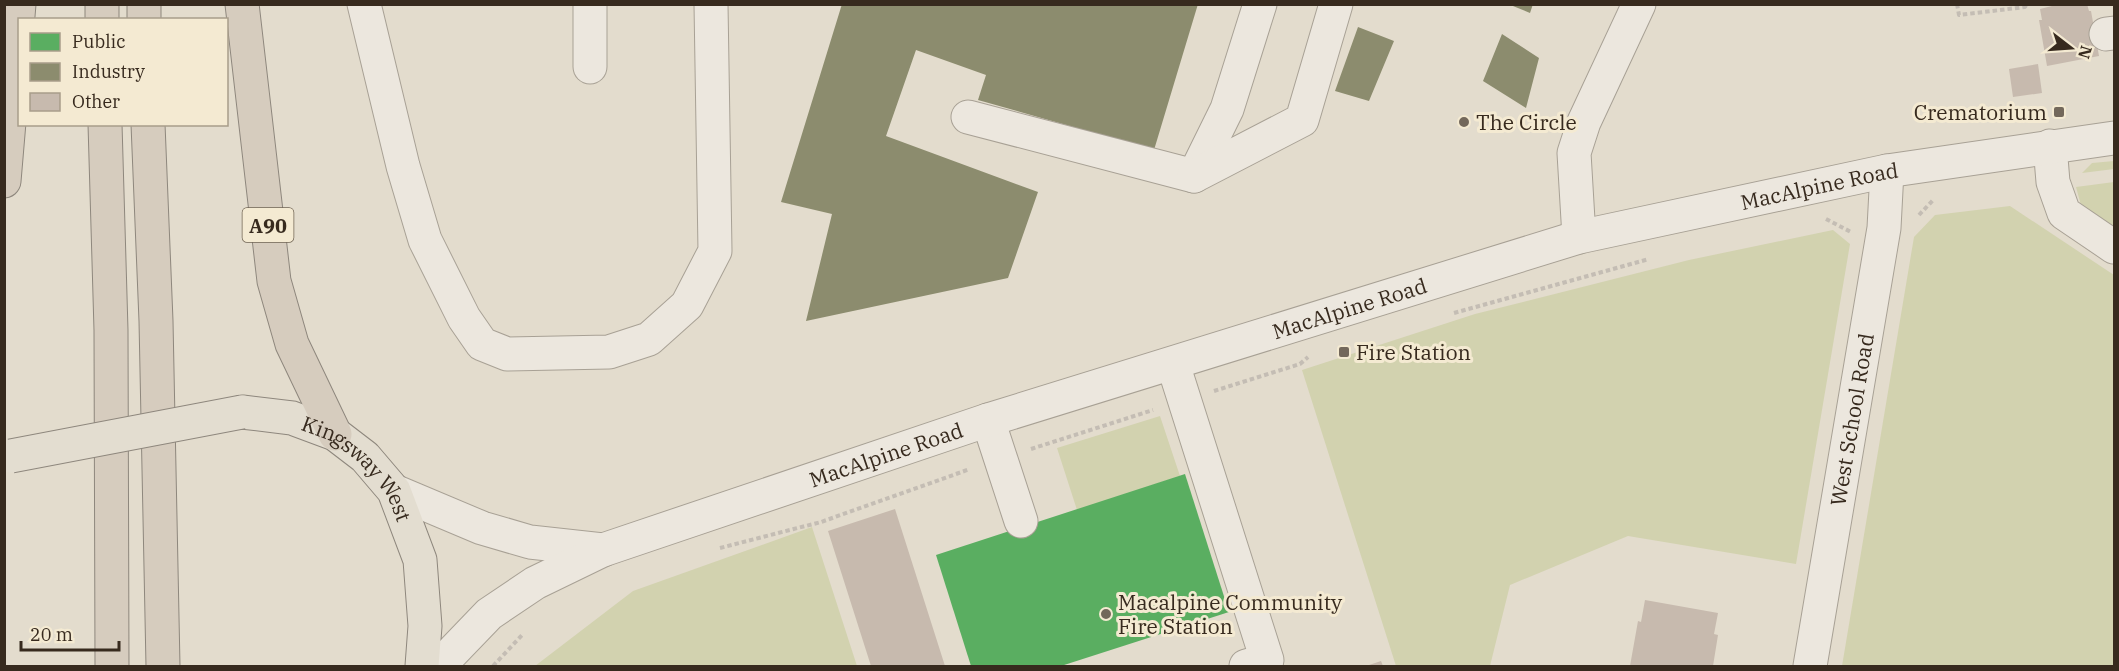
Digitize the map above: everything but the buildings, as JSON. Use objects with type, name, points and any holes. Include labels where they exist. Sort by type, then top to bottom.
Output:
[{"type":"highway","points":[[4,181],[19,4]]},
{"type":"highway","name":"A90","points":[[242,4],[274,280],[292,344],[335,434]]},
{"type":"highway","points":[[105,126],[111,330],[112,666]]},
{"type":"highway","points":[[148,126],[156,321],[163,666]]},
{"type":"main road","name":"Kingsway West","points":[[8,458],[242,412],[292,418],[335,434],[366,457],[394,491],[420,560],[425,626],[422,666]]},
{"type":"street","points":[[364,4],[403,166],[425,240],[464,318],[482,344],[507,354],[609,352],[649,339],[687,305],[715,251],[711,4]]},
{"type":"street","points":[[590,4],[590,67]]},
{"type":"street","points":[[1194,176],[1227,110],[1260,4]]},
{"type":"street","points":[[968,117],[1194,176],[1302,120],[1336,4]]},
{"type":"street","points":[[1579,237],[1574,153],[1584,122],[1639,4]]},
{"type":"street","name":"MacAlpine Road","points":[[439,666],[489,614],[535,583],[603,550],[988,420],[1579,237],[1887,171],[2115,138]]},
{"type":"street","points":[[2050,146],[2054,182],[2064,213],[2115,246]]},
{"type":"street","name":"West School Road","points":[[1810,666],[1884,228],[1887,171]]},
{"type":"street","points":[[1173,364],[1261,664]]},
{"type":"street","points":[[988,420],[1021,521]]},
{"type":"street","name":"MacAlpine Road","points":[[394,491],[482,528],[530,542],[603,550]]},
{"type":"path","points":[[1957,4],[1959,15],[2025,7],[2026,4]]},
{"type":"path","points":[[1815,221],[1826,219],[1850,232],[1884,228],[1920,215],[1938,194]]},
{"type":"path","points":[[1450,315],[1654,257]]},
{"type":"path","points":[[709,551],[821,522],[1000,459],[1300,364],[1314,353]]},
{"type":"path","points":[[493,666],[528,628]]},
{"type":"green space","points":[[2114,161],[2114,169],[2082,173],[2092,163]]},
{"type":"green space","points":[[2114,182],[2114,229],[2082,209],[2076,187]]},
{"type":"green space","points":[[2010,206],[2114,275],[2114,666],[1842,666],[1914,237],[1935,215]]},
{"type":"green space","points":[[1833,230],[1850,244],[1796,564],[1628,536],[1510,585],[1490,666],[1396,666],[1302,370],[1475,314],[1689,260]]},
{"type":"green space","points":[[1160,416],[1180,476],[1077,510],[1057,448]]},
{"type":"green space","points":[[812,527],[857,666],[535,666],[633,591]]},
{"type":"place","name":"Crematorium","points":[[2059,112]]},
{"type":"place","name":"The Circle","points":[[1464,122]]},
{"type":"place","name":"Fire Station","points":[[1344,352]]},
{"type":"place","name":"Macalpine Community Fire Station","points":[[1106,614]]}]
